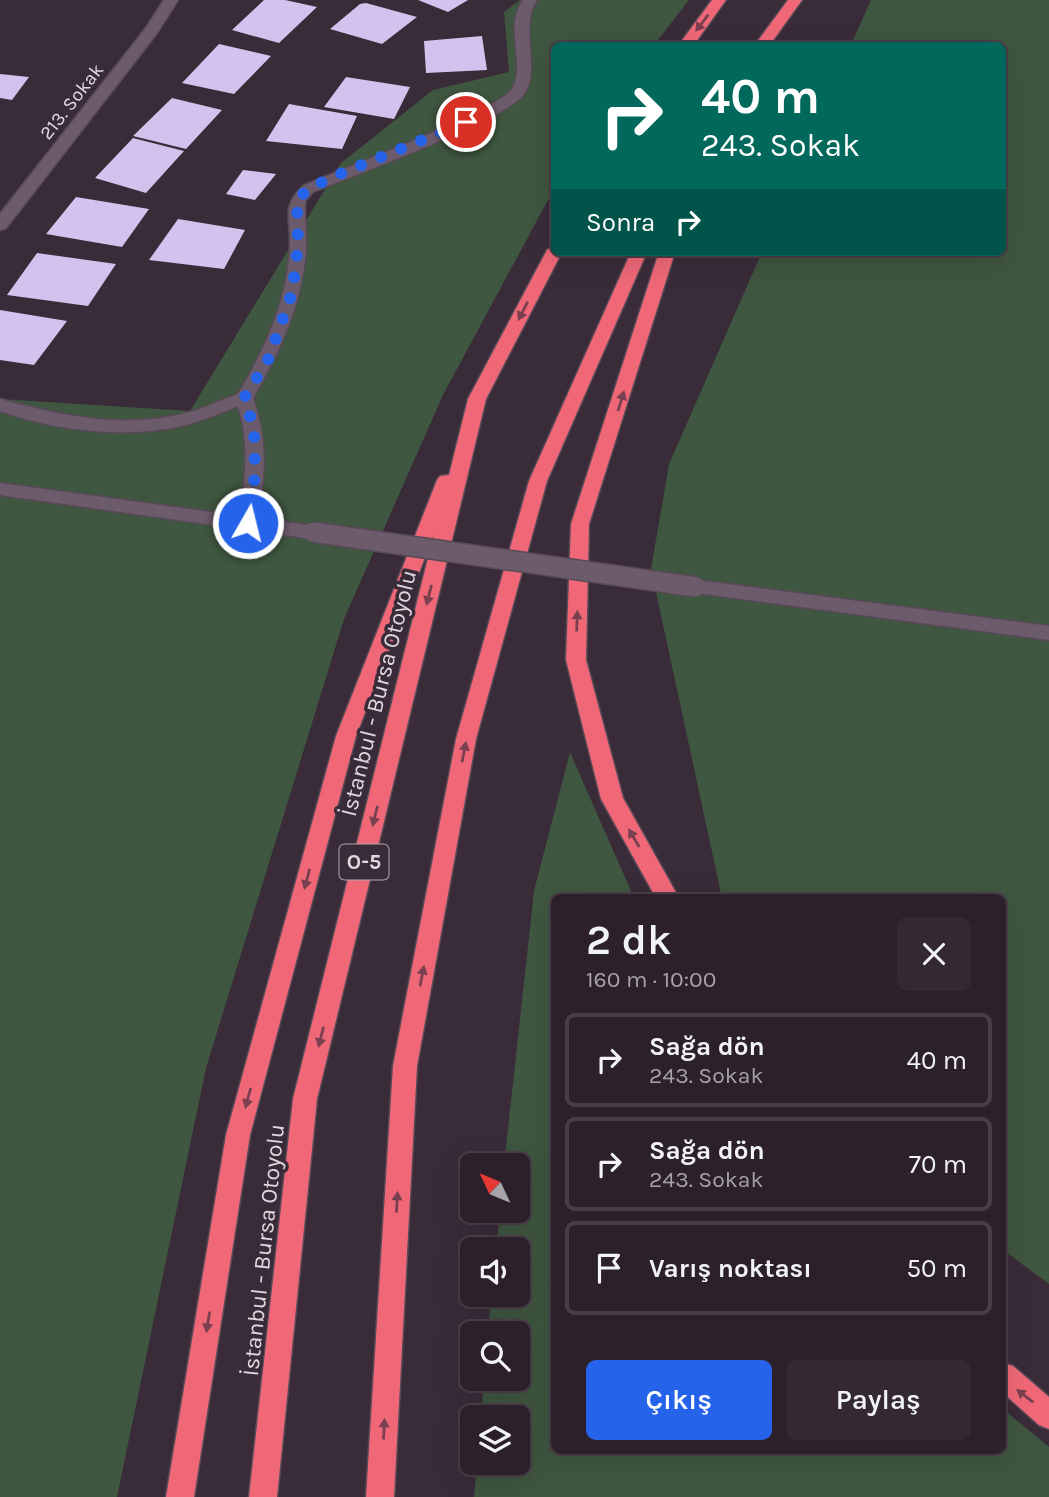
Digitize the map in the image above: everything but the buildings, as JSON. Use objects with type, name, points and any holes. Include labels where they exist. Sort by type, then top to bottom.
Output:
[{"type":"highway","points":[[688,42],[719,0]]},
{"type":"highway","points":[[764,42],[795,0]]},
{"type":"highway","points":[[780,42],[805,0]]},
{"type":"highway","name":"İstanbul - Bursa Otoyolu","points":[[263,1497],[305,1099],[477,399],[552,256]]},
{"type":"highway","points":[[380,1497],[405,1066],[466,739],[538,481],[637,256]]},
{"type":"highway","points":[[666,256],[580,524],[576,660],[612,799],[666,894]]},
{"type":"highway","points":[[180,1497],[238,1135],[346,736],[477,399]]},
{"type":"highway","points":[[1006,1379],[1049,1415]]},
{"type":"street","name":"213. Sokak","points":[[2,221],[152,30],[171,0]]},
{"type":"street","points":[[0,405],[21,414],[130,428],[182,420],[244,398],[268,360],[292,293],[298,247],[297,200],[308,189],[483,115],[517,95],[522,83],[521,29],[524,6],[530,0]]},
{"type":"street","points":[[244,398],[254,428],[255,475],[248,523]]},
{"type":"street","points":[[0,489],[696,587],[1049,633]]},
{"type":"green space","points":[[520,0],[689,0],[656,42],[551,42],[551,194],[443,395],[344,619],[206,1068],[117,1497],[0,1497],[0,399],[190,411],[341,163],[433,90],[509,72],[504,12]]},
{"type":"green space","points":[[871,0],[1049,0],[1049,1284],[1006,1252],[1006,894],[721,894],[651,569],[669,464],[760,256],[1006,256],[1006,42],[852,42]]},
{"type":"green space","points":[[570,752],[632,894],[551,894],[551,1454],[1006,1454],[1006,1411],[1049,1447],[1049,1497],[474,1497],[476,1475],[530,1475],[530,1405],[482,1405],[483,1391],[530,1391],[530,1321],[489,1321],[490,1307],[530,1307],[530,1237],[497,1237],[499,1223],[530,1223],[530,1153],[505,1153],[534,891]]},
{"type":"route","points":[[248,523],[255,475],[254,428],[244,398],[268,360],[292,293],[298,247],[297,200],[308,189],[333,177],[466,122]]}]
